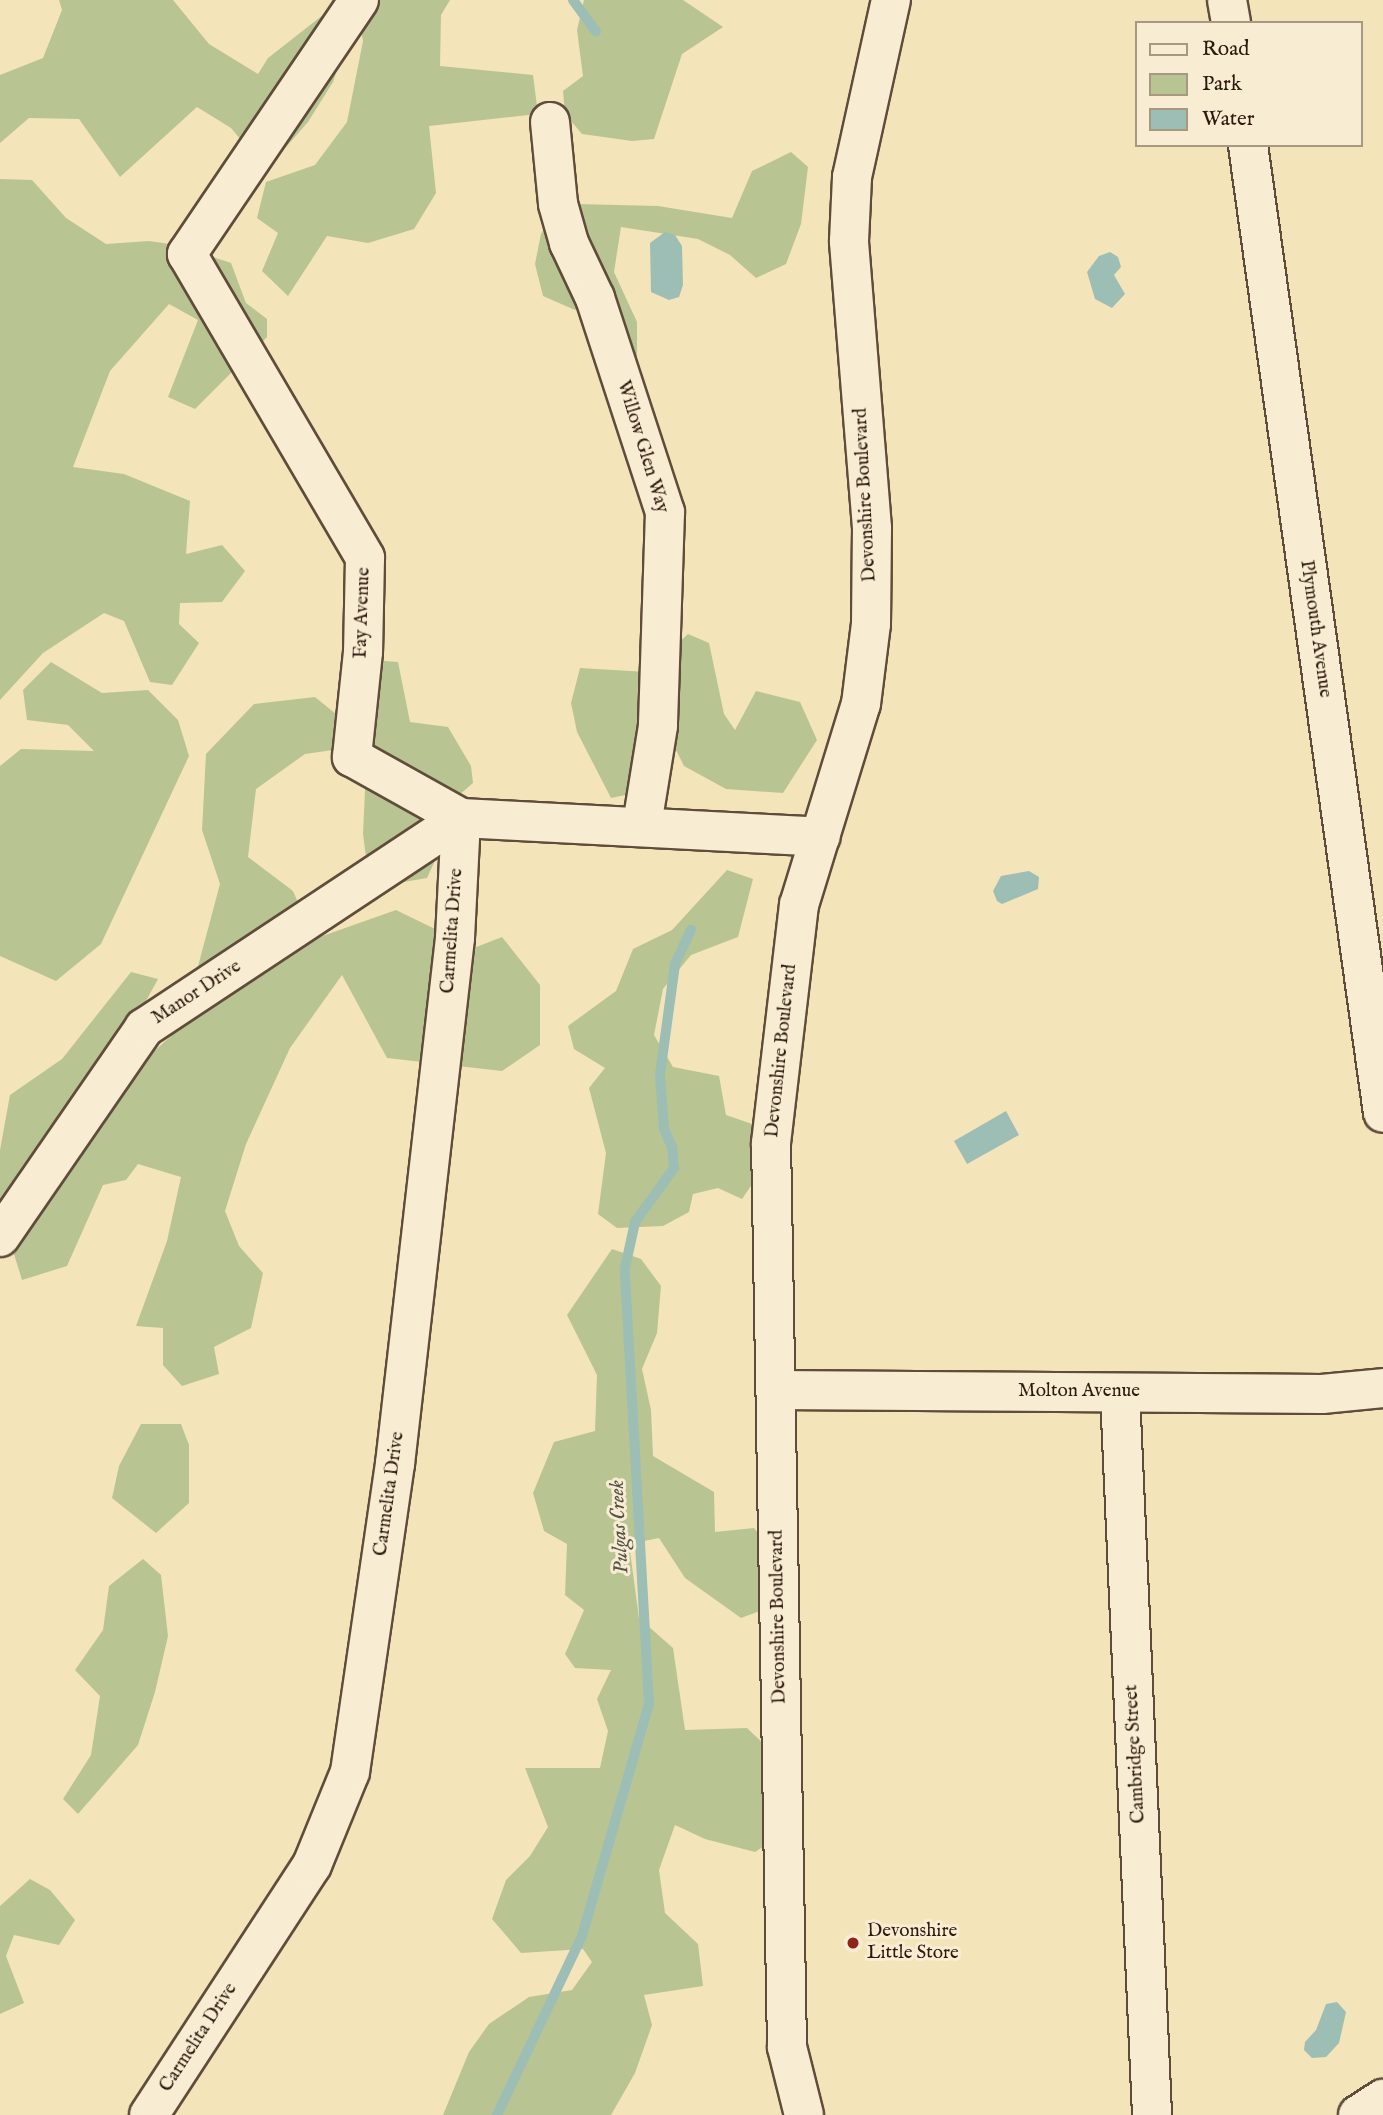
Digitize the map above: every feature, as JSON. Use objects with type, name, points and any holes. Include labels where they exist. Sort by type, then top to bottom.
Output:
[{"type":"street","name":"Fay Avenue","points":[[359,0],[187,254],[365,558],[363,652],[352,757],[461,818],[642,825],[820,837]]},
{"type":"street","name":"Devonshire Boulevard","points":[[804,2115],[787,2047],[771,1143],[799,905],[861,704],[871,624],[872,528],[849,241],[852,177],[891,0]]},
{"type":"street","points":[[1227,0],[1231,21]]},
{"type":"street","name":"Willow Glen Way","points":[[550,122],[558,204],[569,243],[595,298],[665,512],[658,726],[642,825]]},
{"type":"street","name":"Plymouth Avenue","points":[[1248,147],[1383,1113]]},
{"type":"street","name":"Manor Drive","points":[[0,1237],[144,1028],[461,818]]},
{"type":"street","name":"Carmelita Drive","points":[[149,2115],[312,1865],[350,1772],[397,1451],[455,938],[461,818]]},
{"type":"street","name":"Molton Avenue","points":[[776,1390],[1322,1394],[1383,1388]]},
{"type":"street","name":"Cambridge Street","points":[[1120,1392],[1152,2115]]},
{"type":"street","points":[[1358,2115],[1383,2099]]},
{"type":"green space","points":[[59,0],[173,0],[209,44],[258,74],[268,58],[337,4],[342,55],[333,82],[308,122],[266,170],[231,128],[197,107],[120,177],[79,119],[29,118],[0,143],[0,75],[43,58],[62,10]]},
{"type":"green space","points":[[355,0],[450,0],[441,15],[440,66],[533,75],[538,114],[429,126],[436,193],[414,229],[368,243],[327,236],[288,296],[262,271],[278,233],[257,218],[266,182],[315,165],[347,122],[363,41]]},
{"type":"green space","points":[[584,0],[683,0],[723,27],[682,54],[654,139],[632,141],[582,134],[565,114],[563,91],[583,76],[577,30]]},
{"type":"green space","points":[[791,152],[808,167],[801,224],[786,264],[756,278],[730,255],[698,239],[621,227],[614,272],[637,322],[637,362],[602,361],[584,329],[617,315],[612,299],[575,310],[543,296],[535,264],[541,234],[549,221],[576,204],[658,206],[732,218],[752,171]]},
{"type":"green space","points":[[0,179],[32,180],[66,218],[106,244],[149,241],[177,245],[231,263],[246,303],[267,319],[267,337],[195,409],[168,397],[198,320],[169,304],[110,371],[73,467],[124,474],[190,501],[186,554],[222,545],[245,571],[222,602],[180,603],[179,624],[199,643],[172,685],[150,682],[124,621],[104,613],[43,653],[0,700]]},
{"type":"green space","points":[[688,634],[709,643],[724,714],[735,730],[756,691],[800,702],[817,740],[783,793],[726,789],[684,766],[670,738],[630,794],[611,798],[577,732],[571,703],[580,668],[647,672]]},
{"type":"green space","points":[[371,660],[398,662],[410,722],[448,727],[471,766],[473,783],[429,821],[434,863],[427,878],[392,884],[366,857],[363,834]]},
{"type":"green space","points":[[51,662],[102,693],[148,690],[178,720],[189,756],[101,944],[56,981],[0,956],[0,766],[21,749],[94,751],[68,725],[27,720],[23,690]]},
{"type":"green space","points":[[315,697],[342,719],[333,750],[305,754],[256,789],[248,857],[293,891],[314,939],[396,910],[435,929],[443,960],[502,937],[540,985],[540,1045],[502,1071],[387,1058],[342,975],[290,1048],[246,1144],[225,1211],[239,1246],[263,1273],[251,1328],[214,1347],[219,1374],[182,1386],[163,1365],[163,1328],[136,1326],[167,1241],[181,1177],[138,1164],[126,1180],[103,1185],[67,1266],[22,1280],[0,1209],[0,1150],[10,1095],[62,1059],[131,972],[158,979],[130,1030],[151,1054],[182,1026],[220,884],[202,830],[206,754],[254,704]]},
{"type":"green space","points":[[727,870],[753,879],[738,937],[691,955],[663,989],[654,1035],[673,1067],[719,1076],[726,1115],[758,1126],[761,1171],[742,1199],[718,1188],[693,1194],[689,1212],[663,1226],[617,1228],[598,1214],[606,1153],[589,1088],[605,1068],[574,1049],[568,1026],[616,991],[633,949],[672,930]]},
{"type":"green space","points":[[612,1249],[641,1259],[661,1286],[657,1333],[642,1369],[651,1410],[653,1456],[714,1492],[715,1532],[754,1528],[773,1552],[771,1607],[741,1618],[685,1578],[659,1538],[629,1544],[639,1618],[673,1648],[685,1730],[747,1728],[767,1747],[792,1827],[755,1852],[705,1839],[675,1825],[659,1870],[665,1913],[698,1944],[703,1986],[644,1995],[652,2025],[635,2073],[611,2115],[443,2115],[469,2052],[489,2024],[529,1997],[572,1990],[592,1962],[583,1949],[521,1953],[492,1919],[506,1880],[530,1856],[548,1827],[525,1768],[600,1768],[608,1731],[597,1699],[611,1670],[575,1668],[565,1654],[584,1610],[565,1595],[567,1544],[544,1531],[533,1493],[554,1442],[595,1431],[597,1375],[567,1315]]},
{"type":"green space","points":[[141,1424],[181,1424],[189,1445],[189,1503],[156,1533],[112,1498],[119,1466]]},
{"type":"green space","points":[[143,1559],[161,1575],[168,1636],[155,1692],[138,1745],[78,1814],[63,1799],[91,1755],[100,1696],[75,1670],[103,1630],[109,1586]]},
{"type":"green space","points":[[30,1879],[50,1890],[75,1920],[59,1945],[14,1935],[6,1956],[24,2003],[0,2014],[0,1906]]},
{"type":"water","points":[[665,232],[675,235],[682,246],[683,285],[679,297],[669,300],[651,292],[650,243]]},
{"type":"water","points":[[1110,252],[1118,257],[1121,267],[1114,275],[1125,294],[1112,308],[1095,299],[1087,272],[1099,256]]},
{"type":"water","points":[[1029,871],[1039,877],[1038,889],[1002,904],[997,901],[993,891],[1001,876]]},
{"type":"water","points":[[1006,1111],[1019,1135],[967,1164],[954,1141]]},
{"type":"water","points":[[1337,2002],[1346,2012],[1339,2043],[1326,2057],[1312,2058],[1304,2050],[1305,2042],[1316,2030],[1326,2004]]},
{"type":"waterway","name":"Pulgas Creek","points":[[573,0],[596,32]]},
{"type":"waterway","name":"Pulgas Creek","points":[[497,2115],[582,1936],[649,1704],[625,1268],[635,1222],[674,1168],[672,1147],[664,1129],[660,1074],[675,964],[691,929]]},
{"type":"place","name":"Devonshire Little Store","points":[[853,1943]]}]
